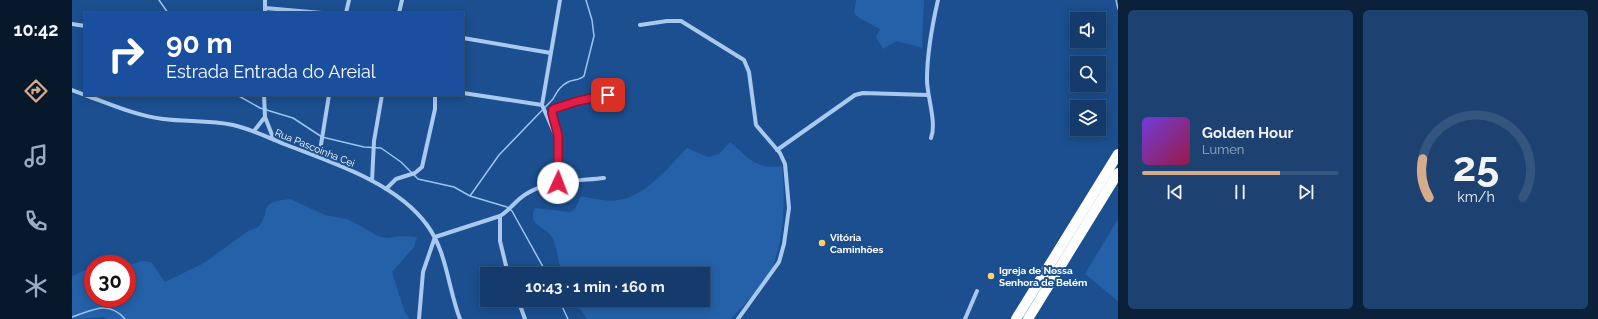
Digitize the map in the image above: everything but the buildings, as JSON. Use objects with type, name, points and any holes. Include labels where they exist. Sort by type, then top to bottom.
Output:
[{"type":"highway","points":[[1016,319],[1118,154]]},
{"type":"highway","points":[[1028,319],[1118,173]]},
{"type":"street","points":[[265,0],[265,12]]},
{"type":"street","points":[[346,12],[349,0]]},
{"type":"street","points":[[399,12],[402,0]]},
{"type":"street","points":[[558,143],[542,105],[560,0]]},
{"type":"street","points":[[931,138],[933,128],[928,94],[927,67],[932,28],[938,0]]},
{"type":"street","points":[[265,8],[311,12]]},
{"type":"street","points":[[640,25],[667,21],[681,21],[744,60],[749,72],[756,125],[777,150],[785,164],[789,208],[784,244],[779,262],[738,319]]},
{"type":"street","points":[[72,24],[84,26]]},
{"type":"street","points":[[464,38],[551,53]]},
{"type":"street","name":"Rua Pascoinha Cei","points":[[72,90],[84,95]]},
{"type":"street","points":[[777,150],[855,95],[863,93],[928,94]]},
{"type":"street","points":[[464,94],[542,105]]},
{"type":"street","points":[[558,183],[558,128],[552,113],[553,109],[589,98],[618,95]]},
{"type":"street","name":"Rua Pascoinha Cei","points":[[88,96],[132,111],[162,119],[220,122],[254,132],[319,157],[386,189],[408,204],[427,224],[435,237],[441,252],[452,297],[460,319]]},
{"type":"street","points":[[264,96],[265,117],[274,140]]},
{"type":"street","points":[[319,157],[329,96]]},
{"type":"street","points":[[372,181],[374,141],[382,96]]},
{"type":"street","points":[[386,189],[396,178],[415,173],[422,167],[435,109],[435,96]]},
{"type":"street","points":[[254,132],[265,117]]},
{"type":"street","points":[[419,319],[423,272],[435,237],[500,216],[508,211],[526,194],[548,185],[604,178]]},
{"type":"street","points":[[500,216],[501,246],[506,267]]},
{"type":"street","points":[[966,319],[977,291]]},
{"type":"street","points":[[521,307],[525,319]]},
{"type":"shaded area","points":[[856,0],[924,0],[922,48],[897,41],[883,49],[876,37],[880,29],[859,18],[854,13]]},
{"type":"shaded area","points":[[730,142],[753,162],[765,166],[782,166],[784,204],[782,229],[777,254],[766,279],[747,302],[730,319],[587,319],[579,307],[710,307],[710,267],[561,267],[552,237],[535,222],[533,218],[535,208],[570,212],[575,209],[581,196],[600,200],[618,200],[629,197],[648,187],[687,148],[708,157],[719,154]]},
{"type":"shaded area","points":[[290,199],[325,215],[347,219],[377,236],[387,238],[401,236],[417,237],[414,247],[392,272],[404,310],[409,319],[107,319],[105,317],[72,319],[72,276],[84,271],[84,307],[136,307],[136,263],[142,261],[151,262],[165,282],[204,263],[248,231],[258,227],[262,222],[268,205],[279,200]]},
{"type":"shaded area","points":[[1118,219],[1118,301],[1085,274]]},
{"type":"waterway","points":[[159,0],[167,12]]},
{"type":"waterway","points":[[470,196],[499,155],[553,99],[561,87],[572,80],[580,79],[584,76],[594,36],[592,20],[586,0]]},
{"type":"waterway","points":[[1116,0],[1118,9]]},
{"type":"waterway","points":[[239,96],[260,108],[293,118],[322,137],[364,147],[381,148],[401,162],[418,179],[454,187],[470,196],[507,207],[512,211],[543,267]]},
{"type":"waterway","points":[[562,307],[568,319]]},
{"type":"waterway","points":[[72,317],[100,308],[106,308],[119,313],[125,319]]},
{"type":"place","name":"Vitória Caminhões","points":[[822,243]]},
{"type":"place","name":"Igreja de Nossa Senhora de Belém","points":[[991,276]]},
{"type":"route","points":[[558,183],[558,128],[552,113],[553,109],[589,98],[608,95]]}]
